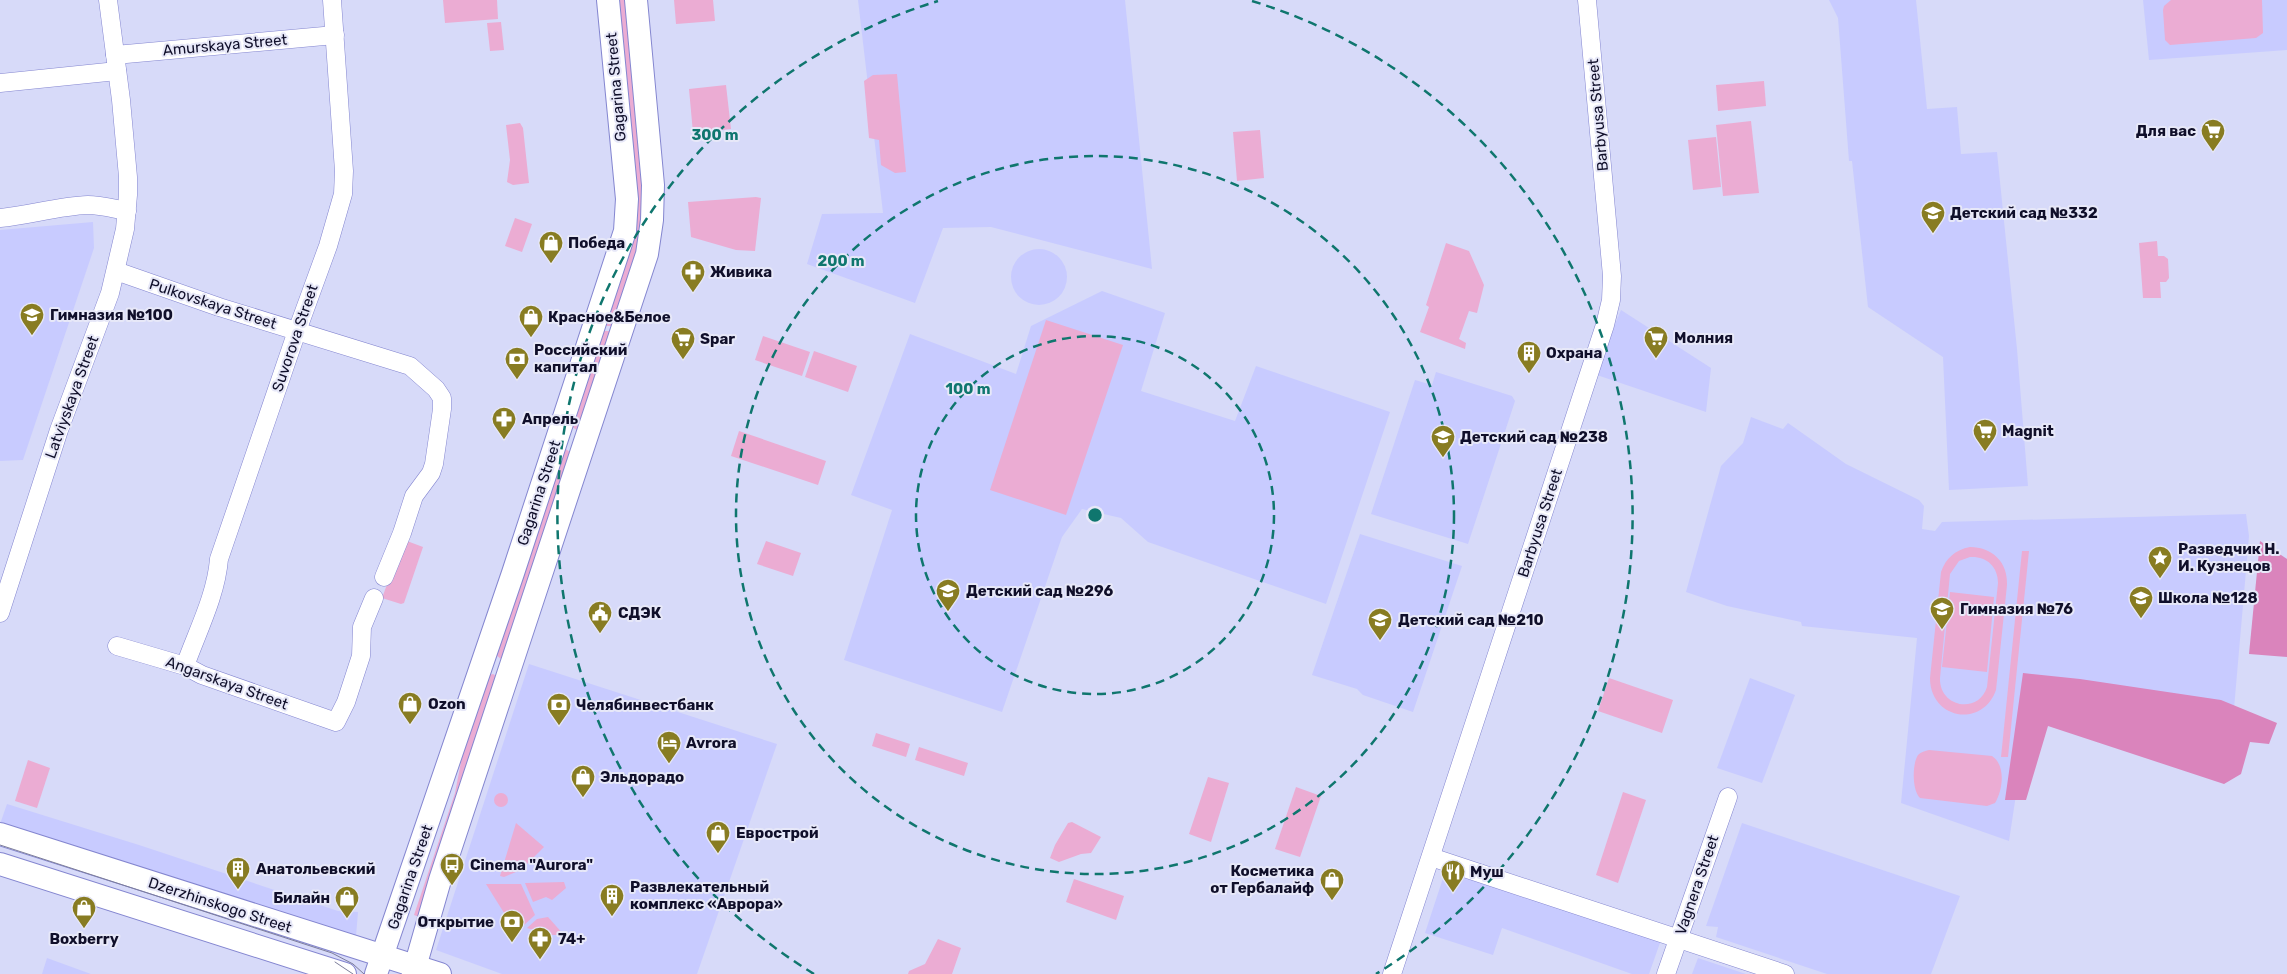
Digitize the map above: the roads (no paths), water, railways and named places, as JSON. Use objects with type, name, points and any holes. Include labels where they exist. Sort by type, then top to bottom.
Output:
[{"type":"main road","name":"Gagarina Street","points":[[380,965],[617,259],[626,221],[626,189],[608,0]]},
{"type":"main road","name":"Gagarina Street","points":[[414,970],[440,880],[643,269],[651,230],[653,185],[636,0]]},
{"type":"main road","points":[[559,434],[585,442]]},
{"type":"main road","points":[[483,662],[510,671]]},
{"type":"main road","name":"Dzerzhinskogo Street","points":[[0,834],[380,965],[440,974]]},
{"type":"main road","name":"Dzerzhinskogo Street","points":[[0,864],[345,974]]},
{"type":"street","name":"Latviyskaya Street","points":[[0,613],[59,430],[116,271],[127,211],[128,177],[108,0]]},
{"type":"street","name":"Suvorova Street","points":[[185,666],[204,622],[208,602],[218,574],[219,560],[328,246],[343,194],[344,172],[332,0]]},
{"type":"street","name":"Barbyusa Street","points":[[1392,974],[1612,300],[1612,276],[1587,0]]},
{"type":"street","name":"Amurskaya Street","points":[[0,83],[116,63],[334,35]]},
{"type":"street","points":[[0,218],[22,216],[57,208],[90,205],[127,211]]},
{"type":"street","name":"Pulkovskaya Street","points":[[116,271],[219,307],[410,366],[436,389],[442,398],[434,464],[431,473],[414,496],[402,533],[384,577]]},
{"type":"street","name":"Angarskaya Street","points":[[117,646],[185,666],[202,675],[336,722],[346,702],[361,656],[362,627],[374,598]]},
{"type":"street","name":"Vagnera Street","points":[[1666,974],[1728,797]]},
{"type":"street","points":[[1431,857],[1785,974]]},
{"type":"tram line","points":[[0,845],[332,953],[353,964],[364,974]]},
{"type":"tram line","points":[[335,962],[353,974]]},
{"type":"place","name":"Для вас","points":[[2213,152]]},
{"type":"place","name":"Детский сад №332","points":[[1933,234]]},
{"type":"place","name":"Победа","points":[[551,264]]},
{"type":"place","name":"Живика","points":[[693,293]]},
{"type":"place","name":"Гимназия №100","points":[[32,336]]},
{"type":"place","name":"Красное&Белое","points":[[531,338]]},
{"type":"place","name":"Молния","points":[[1656,359]]},
{"type":"place","name":"Spar","points":[[683,360]]},
{"type":"place","name":"Охрана","points":[[1529,374]]},
{"type":"place","name":"Российский капитал","points":[[517,380]]},
{"type":"place","name":"Апрель","points":[[504,440]]},
{"type":"place","name":"Magnit","points":[[1985,452]]},
{"type":"place","name":"Детский сад №238","points":[[1443,458]]},
{"type":"place","name":"Разведчик Н. И. Кузнецов","points":[[2160,579]]},
{"type":"place","name":"Детский сад №296","points":[[948,612]]},
{"type":"place","name":"Школа №128","points":[[2141,619]]},
{"type":"place","name":"Гимназия №76","points":[[1942,630]]},
{"type":"place","name":"СДЭК","points":[[600,634]]},
{"type":"place","name":"Детский сад №210","points":[[1380,641]]},
{"type":"place","name":"Ozon","points":[[410,725]]},
{"type":"place","name":"Челябинвестбанк","points":[[559,726]]},
{"type":"place","name":"Avrora","points":[[669,764]]},
{"type":"place","name":"Эльдорадо","points":[[583,798]]},
{"type":"place","name":"Еврострой","points":[[718,854]]},
{"type":"place","name":"Cinema \"Aurora\"","points":[[452,886]]},
{"type":"place","name":"Анатольевский","points":[[238,890]]},
{"type":"place","name":"Муш","points":[[1453,893]]},
{"type":"place","name":"Косметика от Гербалайф","points":[[1332,901]]},
{"type":"place","name":"Развлекательный комплекс «Аврора»","points":[[612,917]]},
{"type":"place","name":"Билайн","points":[[347,919]]},
{"type":"place","name":"Boxberry","points":[[84,929]]},
{"type":"place","name":"Открытие","points":[[512,943]]},
{"type":"place","name":"74+","points":[[540,960]]}]
